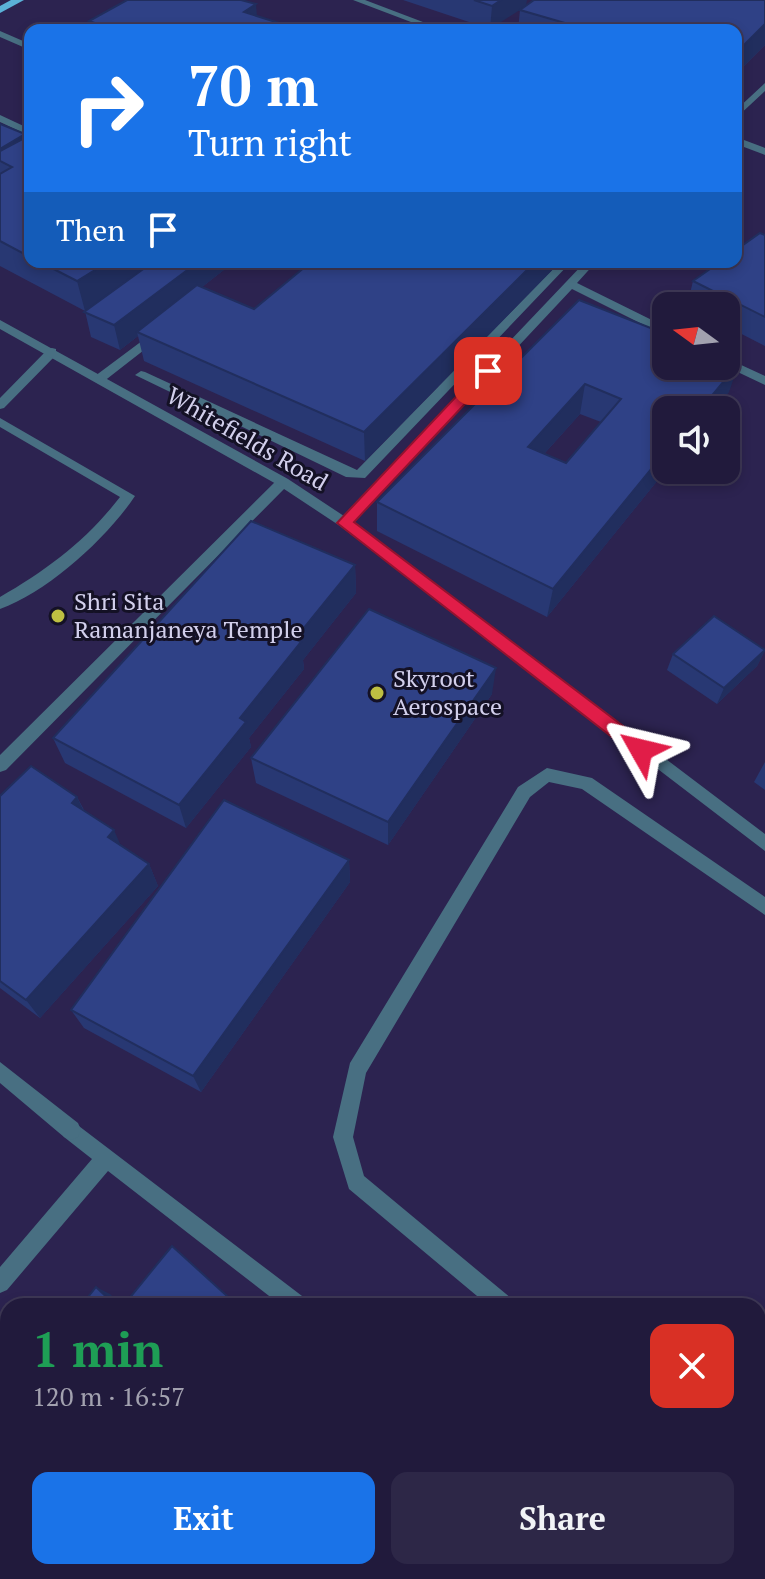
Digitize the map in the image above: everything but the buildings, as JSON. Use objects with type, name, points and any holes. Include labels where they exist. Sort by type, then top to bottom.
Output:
[{"type":"main road","points":[[0,10],[19,0]]},
{"type":"street","points":[[357,0],[423,24]]},
{"type":"street","points":[[0,34],[24,44]]},
{"type":"street","points":[[742,109],[765,86]]},
{"type":"street","points":[[0,118],[24,130]]},
{"type":"street","points":[[742,142],[765,152]]},
{"type":"street","points":[[742,247],[765,257]]},
{"type":"street","points":[[141,375],[351,474],[360,475],[560,268]]},
{"type":"street","points":[[345,523],[585,268]]},
{"type":"street","points":[[570,284],[652,325]]},
{"type":"street","name":"Whitefields Road","points":[[0,324],[283,482],[345,523],[765,844]]},
{"type":"street","points":[[99,379],[163,329]]},
{"type":"street","points":[[0,405],[52,352]]},
{"type":"street","points":[[740,369],[765,381]]},
{"type":"street","points":[[0,422],[128,496],[75,557],[0,604]]},
{"type":"street","points":[[0,765],[283,482]]},
{"type":"street","points":[[495,1298],[356,1182],[343,1137],[357,1070],[524,792],[547,775],[586,783],[763,903]]},
{"type":"street","points":[[0,1071],[105,1159],[289,1298]]},
{"type":"street","points":[[0,1283],[105,1159]]},
{"type":"place","name":"Shri Sita Ramanjaneya Temple","points":[[58,616]]},
{"type":"place","name":"Skyroot Aerospace","points":[[377,693]]},
{"type":"route","points":[[488,371],[345,523],[641,750]]}]
